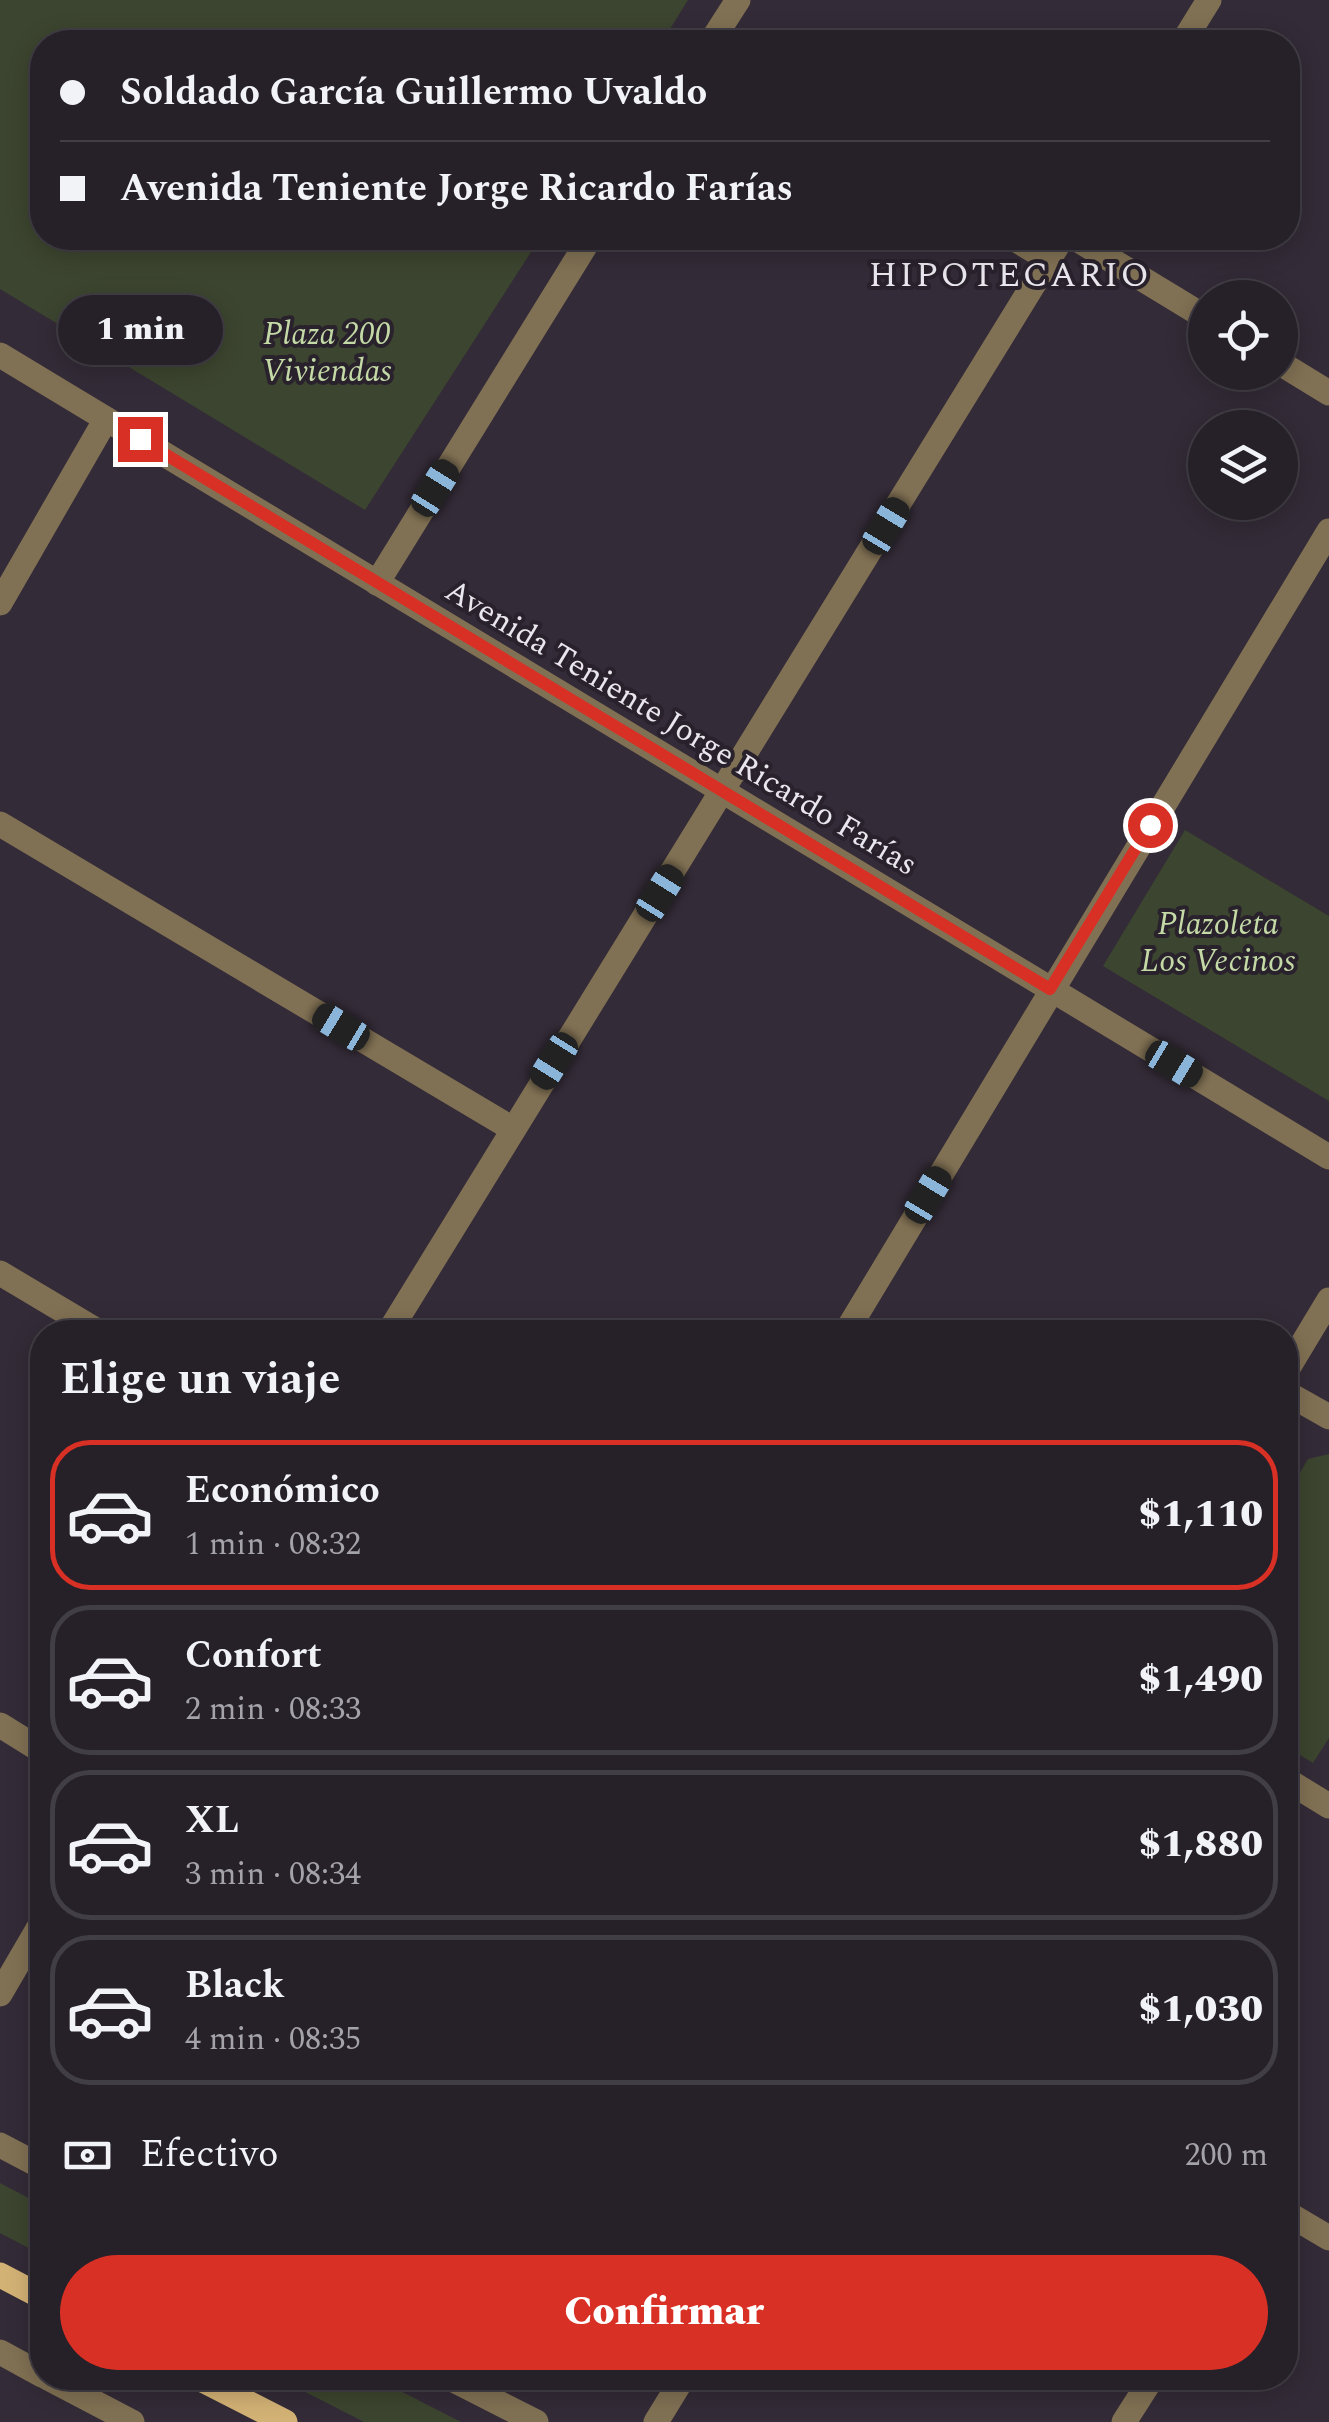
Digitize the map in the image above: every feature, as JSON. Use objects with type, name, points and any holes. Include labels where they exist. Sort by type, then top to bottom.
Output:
[{"type":"main road","points":[[0,2274],[30,2290]]},
{"type":"main road","points":[[222,2390],[285,2422]]},
{"type":"street","points":[[719,30],[738,0]]},
{"type":"street","points":[[1190,30],[1209,0]]},
{"type":"street","points":[[377,583],[583,250]]},
{"type":"street","points":[[396,1320],[1054,250]]},
{"type":"street","points":[[1095,250],[1188,307]]},
{"type":"street","name":"Avenida Teniente Jorge Ricardo Farías","points":[[0,355],[1329,1157]]},
{"type":"street","points":[[1298,374],[1329,393]]},
{"type":"street","points":[[0,603],[106,419]]},
{"type":"street","points":[[853,1320],[1329,530]]},
{"type":"street","points":[[0,824],[511,1128]]},
{"type":"street","points":[[0,1273],[79,1320]]},
{"type":"street","points":[[1298,1351],[1329,1300]]},
{"type":"street","points":[[1298,1399],[1329,1417]]},
{"type":"street","points":[[0,1726],[30,1744]]},
{"type":"street","points":[[1298,1787],[1329,1806]]},
{"type":"street","points":[[0,1994],[30,1943]]},
{"type":"street","points":[[0,2145],[30,2161]]},
{"type":"street","points":[[1298,2220],[1329,2238]]},
{"type":"street","points":[[0,2352],[30,2368]]},
{"type":"street","points":[[71,2390],[132,2422]]},
{"type":"street","points":[[473,2390],[536,2422]]},
{"type":"street","points":[[656,2422],[675,2390]]},
{"type":"street","points":[[1124,2422],[1144,2390]]},
{"type":"green space","name":"Plaza 200 Viviendas","points":[[0,0],[688,0],[669,30],[30,30],[30,250],[532,250],[365,510],[0,289]]},
{"type":"green space","name":"Plazoleta Los Vecinos","points":[[1185,830],[1329,916],[1329,1101],[1103,966]]},
{"type":"green space","points":[[1329,1454],[1329,1738],[1313,1763],[1298,1754],[1298,1476],[1308,1459]]},
{"type":"green space","points":[[0,2183],[30,2199],[30,2249],[0,2233]]},
{"type":"green space","points":[[301,2390],[398,2390],[461,2422],[364,2422]]},
{"type":"district","name":"HIPOTECARIO","points":[[1010,275]]},
{"type":"route","points":[[140,439],[1050,989],[1150,825]]}]
